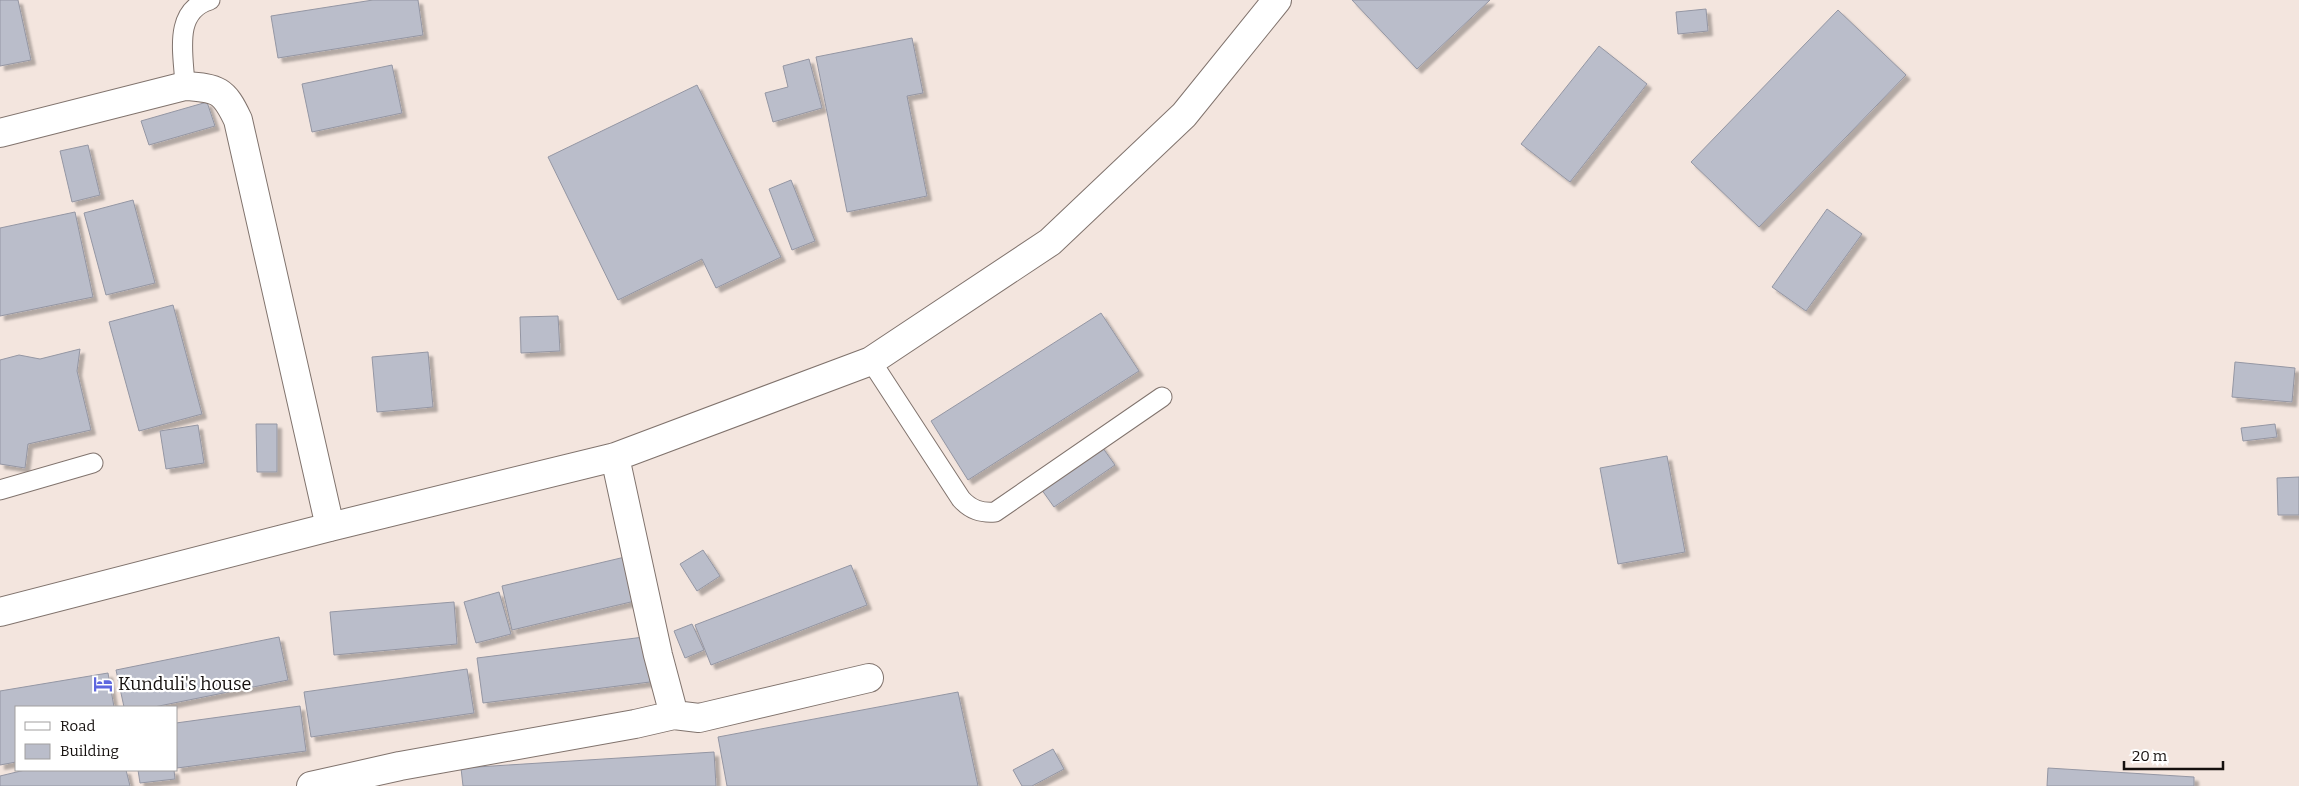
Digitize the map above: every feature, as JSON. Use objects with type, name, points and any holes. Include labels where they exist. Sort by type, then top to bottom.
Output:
[{"type":"street","points":[[0,612],[330,527],[615,457],[871,361],[1050,242],[1184,115],[1278,0]]},
{"type":"street","points":[[0,133],[185,86],[211,87],[229,100],[238,120],[330,527]]},
{"type":"street","points":[[615,457],[658,655],[674,715]]},
{"type":"street","points":[[312,786],[400,766],[635,724],[674,715],[699,718],[869,678]]},
{"type":"lane","points":[[185,86],[183,34],[185,20],[196,7],[210,0]]},
{"type":"lane","points":[[871,361],[961,499],[975,510],[986,512],[995,512],[1162,397]]},
{"type":"lane","points":[[0,490],[94,463]]},
{"type":"building","points":[[0,0],[18,0],[31,60],[0,66]]},
{"type":"building","points":[[373,0],[418,0],[423,35],[278,58],[271,16]]},
{"type":"building","points":[[1352,0],[1490,0],[1417,69]]},
{"type":"building","points":[[1706,9],[1708,31],[1678,34],[1676,12]]},
{"type":"building","points":[[1838,10],[1906,75],[1759,227],[1691,162]]},
{"type":"building","points":[[912,38],[923,93],[907,96],[927,196],[847,212],[816,57]]},
{"type":"building","points":[[1599,46],[1647,84],[1570,182],[1521,144]]},
{"type":"building","points":[[809,59],[822,108],[773,122],[765,93],[788,87],[783,66]]},
{"type":"building","points":[[392,65],[402,113],[312,132],[302,84]]},
{"type":"building","points":[[697,85],[781,257],[716,288],[702,259],[618,300],[548,157]]},
{"type":"building","points":[[207,102],[215,126],[149,145],[141,121]]},
{"type":"building","points":[[88,145],[100,195],[72,202],[60,151]]},
{"type":"building","points":[[791,180],[815,241],[792,250],[769,189]]},
{"type":"building","points":[[133,200],[155,283],[106,295],[84,213]]},
{"type":"building","points":[[1827,209],[1862,234],[1806,311],[1772,287]]},
{"type":"building","points":[[75,212],[93,297],[0,316],[0,228]]},
{"type":"building","points":[[173,305],[202,414],[139,431],[109,322]]},
{"type":"building","points":[[1101,313],[1139,371],[968,480],[931,421]]},
{"type":"building","points":[[558,316],[560,351],[521,353],[520,317]]},
{"type":"building","points":[[80,349],[77,371],[91,430],[28,444],[25,468],[0,464],[0,360],[19,355],[40,359]]},
{"type":"building","points":[[428,352],[433,407],[377,412],[372,357]]},
{"type":"building","points":[[2235,362],[2295,368],[2292,402],[2232,397]]},
{"type":"building","points":[[256,424],[277,424],[277,472],[257,472]]},
{"type":"building","points":[[2275,424],[2277,437],[2243,441],[2241,428]]},
{"type":"building","points":[[198,425],[204,463],[166,469],[160,431]]},
{"type":"building","points":[[1100,444],[1115,465],[1054,507],[1039,486]]},
{"type":"building","points":[[1667,456],[1685,552],[1618,564],[1600,468]]},
{"type":"building","points":[[2299,477],[2299,515],[2278,515],[2277,478]]},
{"type":"building","points":[[703,550],[720,576],[697,591],[680,564]]},
{"type":"building","points":[[625,557],[635,601],[512,630],[502,586]]},
{"type":"building","points":[[851,565],[867,605],[711,665],[695,625]]},
{"type":"building","points":[[499,592],[511,634],[476,643],[464,602]]},
{"type":"building","points":[[454,602],[457,644],[334,655],[330,612]]},
{"type":"building","points":[[692,624],[704,650],[685,658],[674,631]]},
{"type":"building","points":[[279,637],[288,680],[159,706],[124,706],[116,670]]},
{"type":"building","points":[[644,637],[650,682],[483,703],[477,658]]},
{"type":"building","points":[[467,669],[474,713],[311,737],[304,692]]},
{"type":"building","points":[[108,673],[114,706],[15,706],[15,762],[0,765],[0,691]]},
{"type":"building","points":[[958,692],[978,786],[727,786],[718,737]]},
{"type":"building","points":[[300,706],[306,751],[178,768],[178,723]]},
{"type":"building","points":[[1053,749],[1064,769],[1032,786],[1022,786],[1013,770]]},
{"type":"building","points":[[714,752],[716,786],[463,786],[461,768]]},
{"type":"building","points":[[2048,768],[2194,777],[2194,786],[2047,786]]},
{"type":"building","points":[[21,771],[126,771],[130,786],[0,786],[0,776]]},
{"type":"building","points":[[138,771],[174,771],[175,779],[140,783]]},
{"type":"place","name":"Kunduli's house","points":[[103,684]]}]
